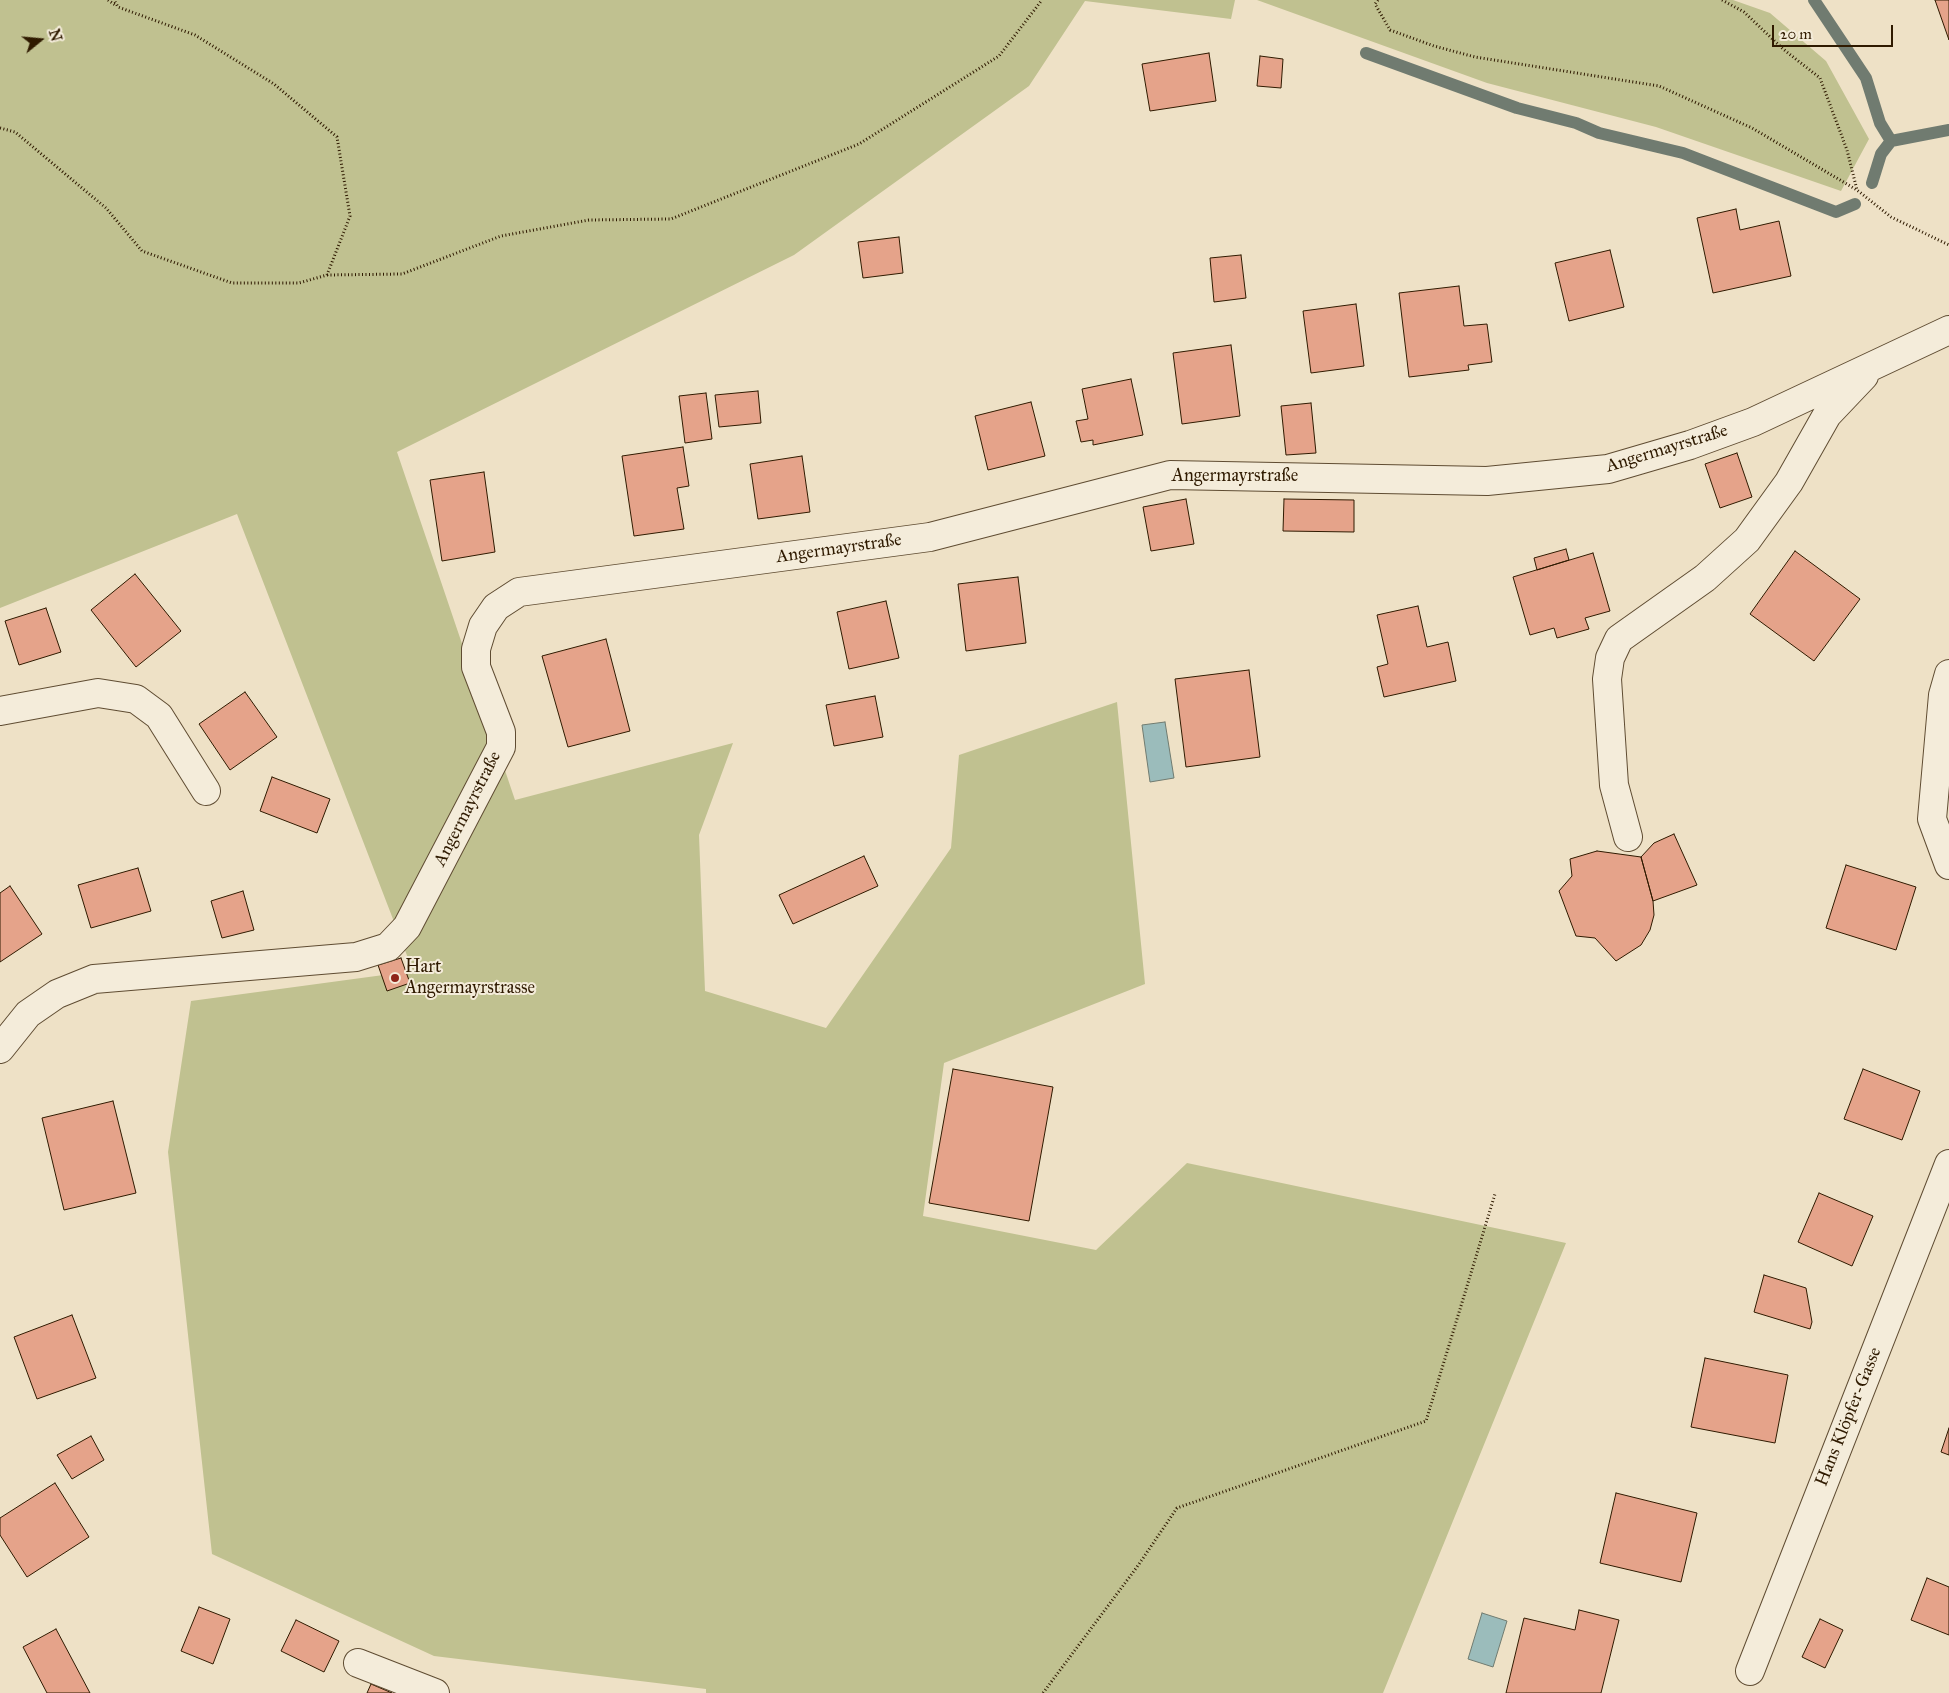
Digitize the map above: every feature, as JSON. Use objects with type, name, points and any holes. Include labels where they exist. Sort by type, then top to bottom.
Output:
[{"type":"street","name":"Angermayrstraße","points":[[0,1049],[28,1014],[57,994],[94,979],[356,957],[388,947],[407,927],[501,747],[501,732],[476,667],[476,648],[483,626],[496,607],[519,592],[930,537],[1170,475],[1487,481],[1608,469],[1690,445],[1753,422],[1949,330]]},
{"type":"street","points":[[1628,838],[1614,785],[1607,679],[1610,658],[1619,639],[1705,578],[1747,540],[1789,482],[1828,415],[1875,364]]},
{"type":"street","points":[[1949,674],[1943,695],[1940,814],[1949,865]]},
{"type":"street","points":[[0,711],[98,693],[136,699],[160,716],[206,792]]},
{"type":"street","name":"Hans Klöpfer-Gasse","points":[[1750,1670],[1949,1164]]},
{"type":"street","points":[[358,1663],[435,1693]]},
{"type":"path","points":[[108,0],[118,7],[195,35],[274,84],[337,137],[350,216],[327,274]]},
{"type":"path","points":[[114,0],[118,7]]},
{"type":"path","points":[[0,128],[15,132],[106,208],[142,251],[232,283],[299,283],[327,274],[402,274],[501,236],[589,220],[671,218],[859,144],[999,56],[1042,0]]},
{"type":"path","points":[[1378,0],[1375,4],[1390,30],[1434,46],[1475,57],[1659,86],[1752,128],[1857,190],[1891,217],[1949,245]]},
{"type":"path","points":[[1722,0],[1744,12],[1783,49],[1820,78],[1847,150],[1857,190]]},
{"type":"path","points":[[1043,1693],[1137,1567],[1177,1508],[1426,1420],[1494,1194]]},
{"type":"green space","points":[[0,0],[1235,0],[1231,19],[1085,1],[1029,86],[794,255],[397,452],[515,800],[733,743],[699,835],[705,991],[826,1028],[951,848],[959,755],[1117,702],[1145,984],[944,1063],[923,1216],[1096,1250],[1187,1163],[1566,1243],[1383,1693],[706,1693],[706,1689],[434,1656],[212,1554],[168,1152],[191,1001],[413,971],[237,514],[0,608]]},
{"type":"green space","points":[[1257,0],[1733,0],[1770,13],[1826,61],[1869,139],[1841,191],[1656,127],[1487,83]]},
{"type":"water","points":[[1165,722],[1174,778],[1150,782],[1142,725]]},
{"type":"water","points":[[1482,1613],[1507,1621],[1493,1667],[1468,1659]]},
{"type":"building","points":[[1935,0],[1949,0],[1949,40]]},
{"type":"building","points":[[1209,53],[1216,101],[1150,111],[1142,64]]},
{"type":"building","points":[[1260,56],[1283,59],[1281,88],[1257,86]]},
{"type":"building","points":[[1736,209],[1740,230],[1779,221],[1791,276],[1713,293],[1697,218]]},
{"type":"building","points":[[899,237],[903,273],[863,278],[858,242]]},
{"type":"building","points":[[1610,250],[1624,307],[1569,321],[1555,263]]},
{"type":"building","points":[[1241,255],[1246,298],[1214,302],[1210,258]]},
{"type":"building","points":[[1459,286],[1464,326],[1487,324],[1492,362],[1468,365],[1469,370],[1409,377],[1399,293]]},
{"type":"building","points":[[1356,304],[1364,366],[1311,373],[1303,311]]},
{"type":"building","points":[[1231,345],[1240,416],[1182,424],[1173,353]]},
{"type":"building","points":[[1131,379],[1143,435],[1093,445],[1093,440],[1081,442],[1076,421],[1088,419],[1082,389]]},
{"type":"building","points":[[758,391],[761,423],[719,427],[715,395]]},
{"type":"building","points":[[706,393],[712,439],[685,443],[679,396]]},
{"type":"building","points":[[1031,402],[1045,456],[988,470],[975,416]]},
{"type":"building","points":[[1311,403],[1316,453],[1286,455],[1281,406]]},
{"type":"building","points":[[683,447],[689,486],[677,488],[684,529],[634,536],[622,456]]},
{"type":"building","points":[[1737,453],[1752,497],[1720,508],[1705,464]]},
{"type":"building","points":[[802,456],[810,512],[758,519],[750,464]]},
{"type":"building","points":[[484,472],[495,552],[442,561],[430,480]]},
{"type":"building","points":[[1186,499],[1194,544],[1151,551],[1143,507]]},
{"type":"building","points":[[1284,499],[1354,500],[1354,532],[1283,531]]},
{"type":"building","points":[[1566,549],[1569,560],[1537,570],[1534,558]]},
{"type":"building","points":[[1795,551],[1860,599],[1814,661],[1750,614]]},
{"type":"building","points":[[1593,553],[1610,611],[1585,618],[1589,629],[1557,638],[1554,628],[1530,635],[1513,577]]},
{"type":"building","points":[[135,574],[181,631],[136,667],[91,610]]},
{"type":"building","points":[[1018,577],[1026,643],[966,651],[958,584]]},
{"type":"building","points":[[886,601],[899,658],[849,669],[837,612]]},
{"type":"building","points":[[1418,606],[1427,647],[1448,642],[1456,681],[1384,697],[1377,667],[1388,664],[1377,615]]},
{"type":"building","points":[[46,608],[61,652],[19,665],[5,621]]},
{"type":"building","points":[[606,639],[630,731],[568,747],[542,656]]},
{"type":"building","points":[[1249,670],[1260,757],[1186,767],[1175,679]]},
{"type":"building","points":[[245,692],[277,737],[230,770],[199,724]]},
{"type":"building","points":[[875,696],[883,737],[834,746],[826,705]]},
{"type":"building","points":[[272,777],[330,799],[317,833],[260,811]]},
{"type":"building","points":[[1674,834],[1697,885],[1653,901],[1641,857],[1654,843]]},
{"type":"building","points":[[1597,851],[1641,857],[1653,901],[1654,915],[1650,930],[1641,945],[1616,961],[1595,938],[1576,936],[1559,891],[1572,876],[1570,859]]},
{"type":"building","points":[[864,856],[878,886],[793,924],[779,895]]},
{"type":"building","points":[[1846,865],[1916,887],[1896,950],[1826,928]]},
{"type":"building","points":[[138,868],[151,911],[91,928],[78,885]]},
{"type":"building","points":[[10,886],[42,934],[0,962],[0,893]]},
{"type":"building","points":[[243,891],[254,930],[222,938],[211,901]]},
{"type":"building","name":"Hart Angermayrstrasse","points":[[401,958],[410,983],[387,991],[378,965]]},
{"type":"building","points":[[953,1069],[1053,1087],[1029,1221],[929,1203]]},
{"type":"building","points":[[1863,1069],[1920,1091],[1902,1140],[1844,1119]]},
{"type":"building","points":[[113,1101],[136,1193],[64,1210],[42,1118]]},
{"type":"building","points":[[1819,1193],[1873,1216],[1852,1266],[1798,1242]]},
{"type":"building","points":[[1764,1275],[1806,1288],[1812,1322],[1810,1329],[1754,1312]]},
{"type":"building","points":[[72,1315],[96,1378],[37,1399],[14,1337]]},
{"type":"building","points":[[1705,1358],[1788,1375],[1775,1443],[1691,1427]]},
{"type":"building","points":[[1949,1428],[1949,1455],[1941,1452]]},
{"type":"building","points":[[91,1436],[104,1460],[72,1479],[57,1455]]},
{"type":"building","points":[[55,1483],[89,1537],[27,1577],[0,1535],[0,1518]]},
{"type":"building","points":[[1616,1493],[1697,1513],[1681,1582],[1600,1563]]},
{"type":"building","points":[[1927,1578],[1949,1587],[1949,1635],[1911,1620]]},
{"type":"building","points":[[199,1607],[230,1619],[213,1664],[181,1651]]},
{"type":"building","points":[[1579,1610],[1619,1620],[1601,1693],[1506,1693],[1524,1618],[1575,1630]]},
{"type":"building","points":[[1820,1619],[1843,1630],[1825,1668],[1802,1657]]},
{"type":"building","points":[[296,1620],[339,1641],[324,1672],[281,1651]]},
{"type":"building","points":[[56,1629],[90,1693],[47,1693],[23,1647]]},
{"type":"building","points":[[371,1684],[392,1693],[367,1693]]},
{"type":"waterway","points":[[1814,0],[1866,78],[1880,123],[1891,141],[1949,130]]},
{"type":"waterway","points":[[1366,53],[1517,108],[1576,123],[1599,133],[1683,153],[1836,212],[1855,204]]},
{"type":"waterway","points":[[1872,183],[1881,154],[1891,141]]},
{"type":"place","name":"Hart Angermayrstrasse","points":[[395,978]]}]
